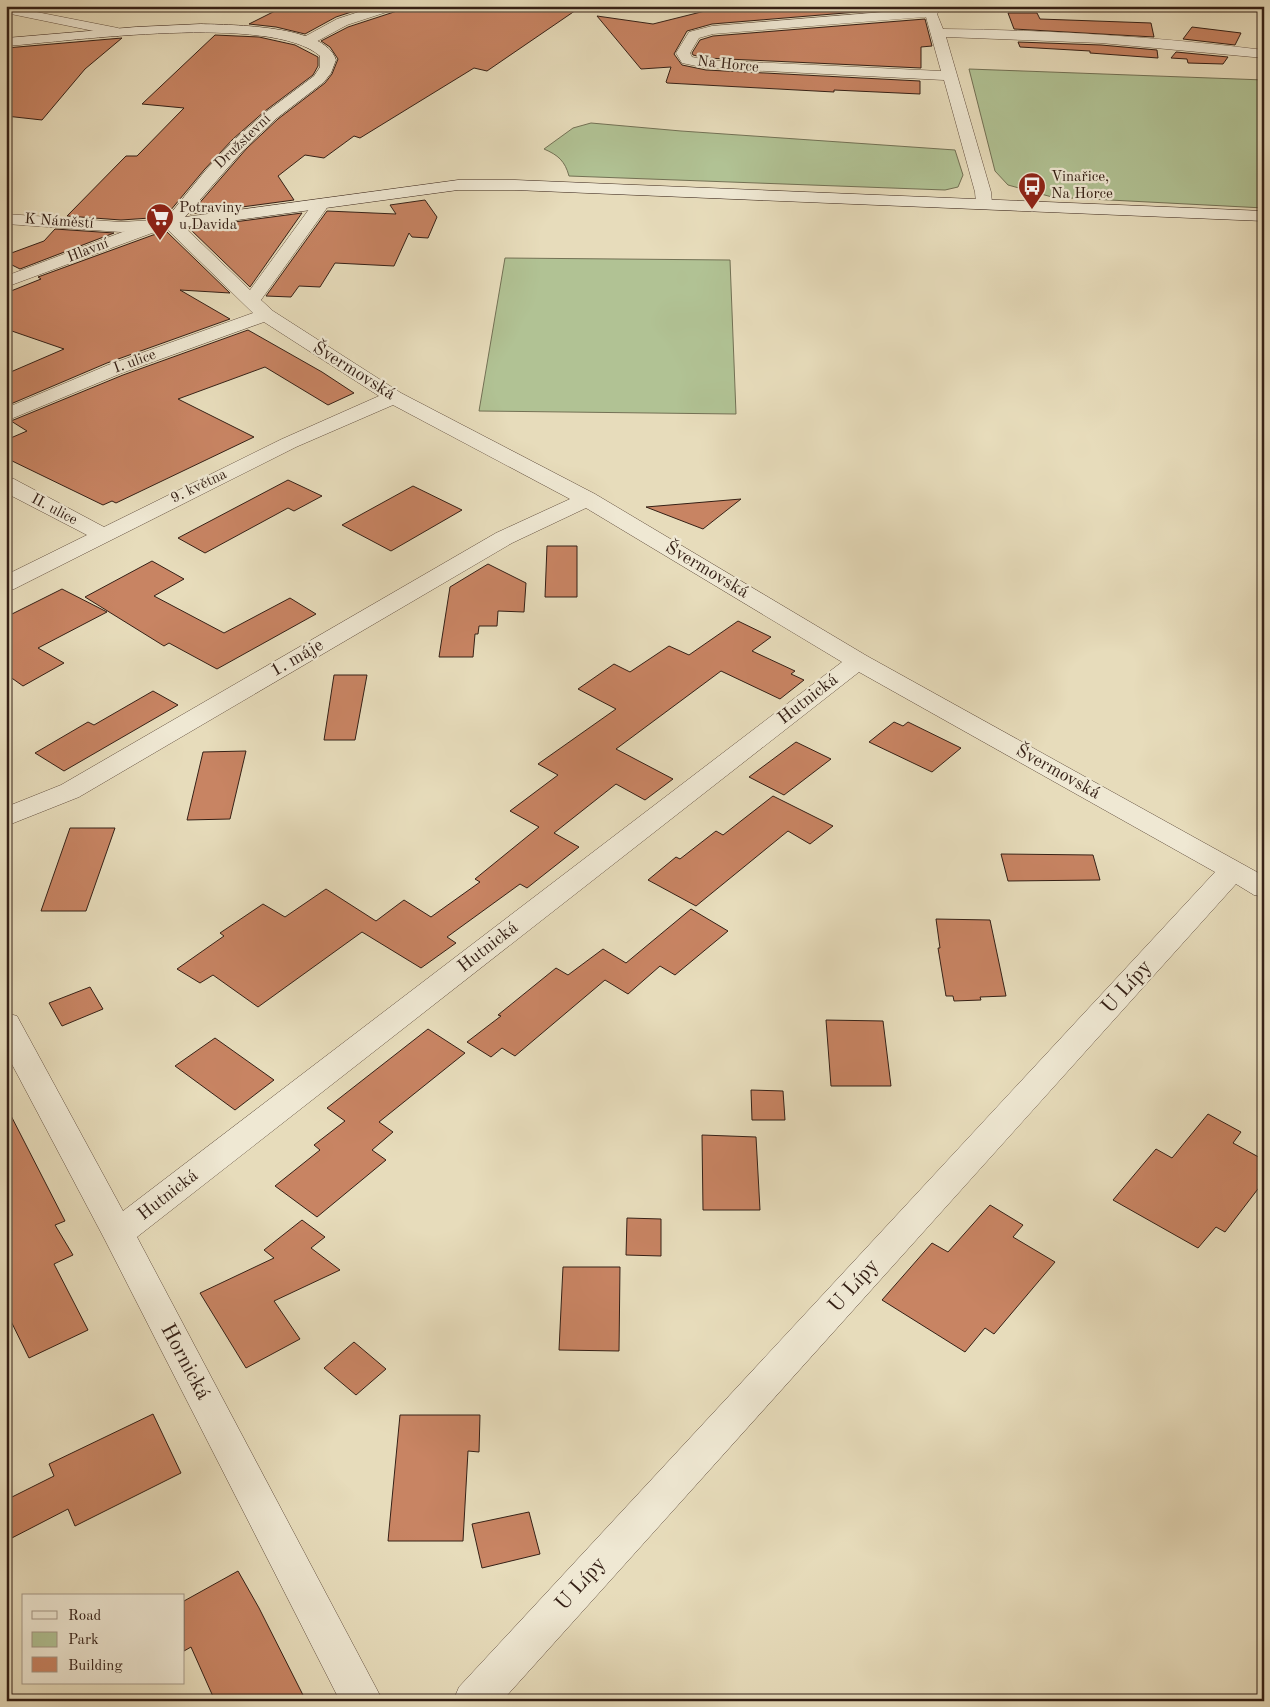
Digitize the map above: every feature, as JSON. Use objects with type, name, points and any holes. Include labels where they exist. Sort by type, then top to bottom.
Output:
[{"type":"street","points":[[307,41],[342,22],[392,6]]},
{"type":"street","points":[[6,9],[118,32]]},
{"type":"street","name":"Na Horce","points":[[948,76],[706,64],[687,60],[682,53],[694,35],[712,30],[931,9],[948,76],[983,192],[984,203]]},
{"type":"street","points":[[6,18],[46,17]]},
{"type":"street","name":"Družstevní","points":[[6,42],[182,28],[228,29],[290,36],[307,41],[329,56],[329,65],[323,76],[259,124],[208,176],[172,224]]},
{"type":"street","points":[[937,33],[1022,34],[1118,39],[1264,54]]},
{"type":"street","points":[[172,224],[458,185],[515,185],[984,203],[1264,216]]},
{"type":"street","points":[[259,308],[321,205]]},
{"type":"street","name":"K Náměstí","points":[[6,219],[121,227],[172,224]]},
{"type":"street","name":"Hlavní","points":[[6,282],[147,229],[172,224]]},
{"type":"street","name":"Švermovská","points":[[172,224],[259,308],[394,397],[587,499],[858,661],[1264,888]]},
{"type":"street","name":"I. ulice","points":[[6,415],[259,308]]},
{"type":"street","name":"9. května","points":[[6,584],[289,443],[394,397]]},
{"type":"street","name":"II. ulice","points":[[6,484],[103,535]]},
{"type":"street","name":"1. máje","points":[[6,817],[70,791],[504,538],[587,499]]},
{"type":"street","name":"Hutnická","points":[[118,1233],[858,661]]},
{"type":"street","name":"U Lípy","points":[[474,1701],[1234,870]]},
{"type":"street","name":"Hornická","points":[[6,1024],[118,1233],[362,1701]]},
{"type":"green space","points":[[969,69],[1264,80],[1264,208],[1052,197],[1008,185],[995,171]]},
{"type":"green space","points":[[591,123],[955,150],[963,175],[958,187],[945,190],[569,176],[560,159],[544,149],[573,128]]},
{"type":"green space","points":[[505,258],[730,260],[736,414],[479,411]]},
{"type":"building","points":[[285,6],[370,6],[336,17],[305,34],[276,27],[249,24]]},
{"type":"building","points":[[400,6],[582,6],[487,71],[474,68],[360,138],[354,136],[324,158],[305,155],[278,176],[294,200],[190,214],[247,148],[278,119],[325,83],[332,74],[338,59],[330,47],[321,41],[348,27],[397,11]]},
{"type":"building","points":[[766,6],[930,6],[712,24],[687,31],[674,54],[682,65],[706,70],[920,81],[920,94],[834,90],[834,92],[667,83],[671,67],[641,69],[597,16],[653,24],[705,11]]},
{"type":"building","points":[[1008,13],[1037,13],[1040,19],[1151,23],[1154,37],[1014,29]]},
{"type":"building","points":[[925,19],[932,46],[921,47],[921,68],[706,58],[693,55],[692,53],[700,40],[713,36]]},
{"type":"building","points":[[1192,27],[1241,33],[1235,45],[1183,39]]},
{"type":"building","points":[[215,35],[259,37],[295,45],[318,57],[318,66],[313,75],[265,111],[233,139],[165,217],[121,220],[67,216],[126,156],[137,156],[184,108],[142,104]]},
{"type":"building","points":[[122,38],[85,69],[42,120],[6,116],[6,48]]},
{"type":"building","points":[[1018,42],[1101,45],[1157,50],[1158,58],[1090,53],[1090,51],[1020,47]]},
{"type":"building","points":[[1176,52],[1228,57],[1223,64],[1188,63],[1187,59],[1171,58]]},
{"type":"building","points":[[425,200],[437,217],[428,238],[412,237],[409,233],[394,266],[335,263],[320,287],[299,286],[291,297],[266,296],[327,211],[396,214],[390,205]]},
{"type":"building","points":[[302,213],[250,287],[189,228]]},
{"type":"building","points":[[55,229],[114,233],[20,269],[6,262],[6,255],[44,241]]},
{"type":"building","points":[[167,232],[230,293],[180,290],[230,319],[107,363],[6,406],[6,374],[64,349],[6,329],[6,293],[41,279],[38,277],[153,235]]},
{"type":"building","points":[[248,330],[322,372],[354,393],[328,405],[265,367],[178,399],[254,437],[116,503],[112,501],[103,505],[6,458],[6,440],[27,431],[11,421],[123,375]]},
{"type":"building","points":[[288,480],[322,496],[294,511],[288,508],[205,553],[178,538]]},
{"type":"building","points":[[413,486],[462,510],[391,551],[342,525]]},
{"type":"building","points":[[741,499],[703,529],[646,507]]},
{"type":"building","points":[[547,546],[577,546],[577,597],[545,597]]},
{"type":"building","points":[[152,561],[184,579],[154,596],[224,633],[290,598],[316,614],[217,669],[169,643],[164,646],[85,597]]},
{"type":"building","points":[[488,564],[526,583],[524,612],[498,611],[497,626],[479,626],[478,634],[475,634],[473,657],[439,657],[450,587]]},
{"type":"building","points":[[62,589],[107,612],[38,648],[64,663],[23,686],[6,674],[6,617]]},
{"type":"building","points":[[738,621],[771,637],[752,651],[795,671],[791,674],[804,680],[780,699],[721,671],[616,749],[673,779],[645,800],[616,784],[554,833],[579,847],[527,888],[520,884],[447,937],[456,943],[421,968],[362,932],[258,1007],[213,975],[200,983],[177,969],[224,936],[220,933],[263,904],[285,917],[326,889],[376,921],[404,900],[431,917],[480,882],[475,879],[539,827],[510,811],[558,775],[538,764],[616,709],[578,689],[614,664],[630,672],[669,646],[689,655]]},
{"type":"building","points":[[334,675],[367,675],[355,740],[324,740]]},
{"type":"building","points":[[153,691],[178,705],[64,771],[35,753],[88,722],[94,725]]},
{"type":"building","points":[[894,722],[903,726],[908,722],[961,748],[932,772],[869,742]]},
{"type":"building","points":[[796,742],[831,759],[784,795],[749,777]]},
{"type":"building","points":[[246,751],[230,819],[187,820],[203,752]]},
{"type":"building","points":[[773,796],[833,826],[810,844],[788,831],[696,906],[648,880],[676,857],[680,859],[716,831],[723,835]]},
{"type":"building","points":[[70,828],[115,828],[86,911],[41,911]]},
{"type":"building","points":[[1001,854],[1093,855],[1100,880],[1008,881]]},
{"type":"building","points":[[691,909],[728,931],[675,975],[660,966],[628,994],[605,980],[515,1056],[502,1048],[491,1057],[467,1042],[501,1016],[498,1015],[556,968],[568,975],[603,949],[626,963]]},
{"type":"building","points":[[936,919],[990,920],[1006,996],[980,997],[981,1000],[954,1001],[953,996],[946,996],[938,948],[940,948]]},
{"type":"building","points":[[90,987],[103,1009],[62,1026],[49,1003]]},
{"type":"building","points":[[826,1020],[883,1021],[891,1086],[831,1086]]},
{"type":"building","points":[[428,1029],[465,1053],[379,1122],[393,1132],[372,1150],[386,1160],[317,1217],[275,1186],[320,1150],[314,1145],[345,1121],[327,1108]]},
{"type":"building","points":[[215,1038],[274,1080],[235,1110],[175,1066]]},
{"type":"building","points":[[751,1090],[783,1091],[785,1120],[752,1120]]},
{"type":"building","points":[[6,1106],[65,1221],[55,1225],[73,1255],[54,1264],[88,1330],[29,1358],[6,1311]]},
{"type":"building","points":[[1208,1114],[1241,1132],[1233,1143],[1264,1160],[1264,1181],[1225,1232],[1216,1227],[1198,1248],[1113,1200],[1156,1149],[1172,1158]]},
{"type":"building","points":[[702,1135],[756,1137],[760,1210],[703,1210]]},
{"type":"building","points":[[990,1205],[1023,1225],[1013,1237],[1055,1262],[994,1334],[985,1328],[965,1352],[882,1300],[932,1243],[948,1252]]},
{"type":"building","points":[[627,1218],[661,1219],[661,1256],[626,1255]]},
{"type":"building","points":[[302,1220],[325,1237],[311,1248],[340,1270],[274,1301],[300,1339],[246,1368],[200,1293],[274,1258],[264,1250]]},
{"type":"building","points":[[563,1267],[620,1267],[619,1351],[559,1350]]},
{"type":"building","points":[[354,1342],[386,1369],[356,1395],[324,1368]]},
{"type":"building","points":[[153,1414],[181,1473],[75,1526],[68,1509],[6,1541],[6,1500],[54,1476],[49,1464]]},
{"type":"building","points":[[400,1415],[480,1415],[479,1452],[468,1451],[463,1541],[388,1541]]},
{"type":"building","points":[[529,1512],[540,1554],[482,1568],[472,1524]]},
{"type":"building","points":[[238,1571],[306,1701],[215,1701],[191,1647],[185,1650],[185,1600]]},
{"type":"place","name":"Vinařice, Na Horce","points":[[1032,210]]},
{"type":"place","name":"Potraviny u Davida","points":[[160,241]]}]
